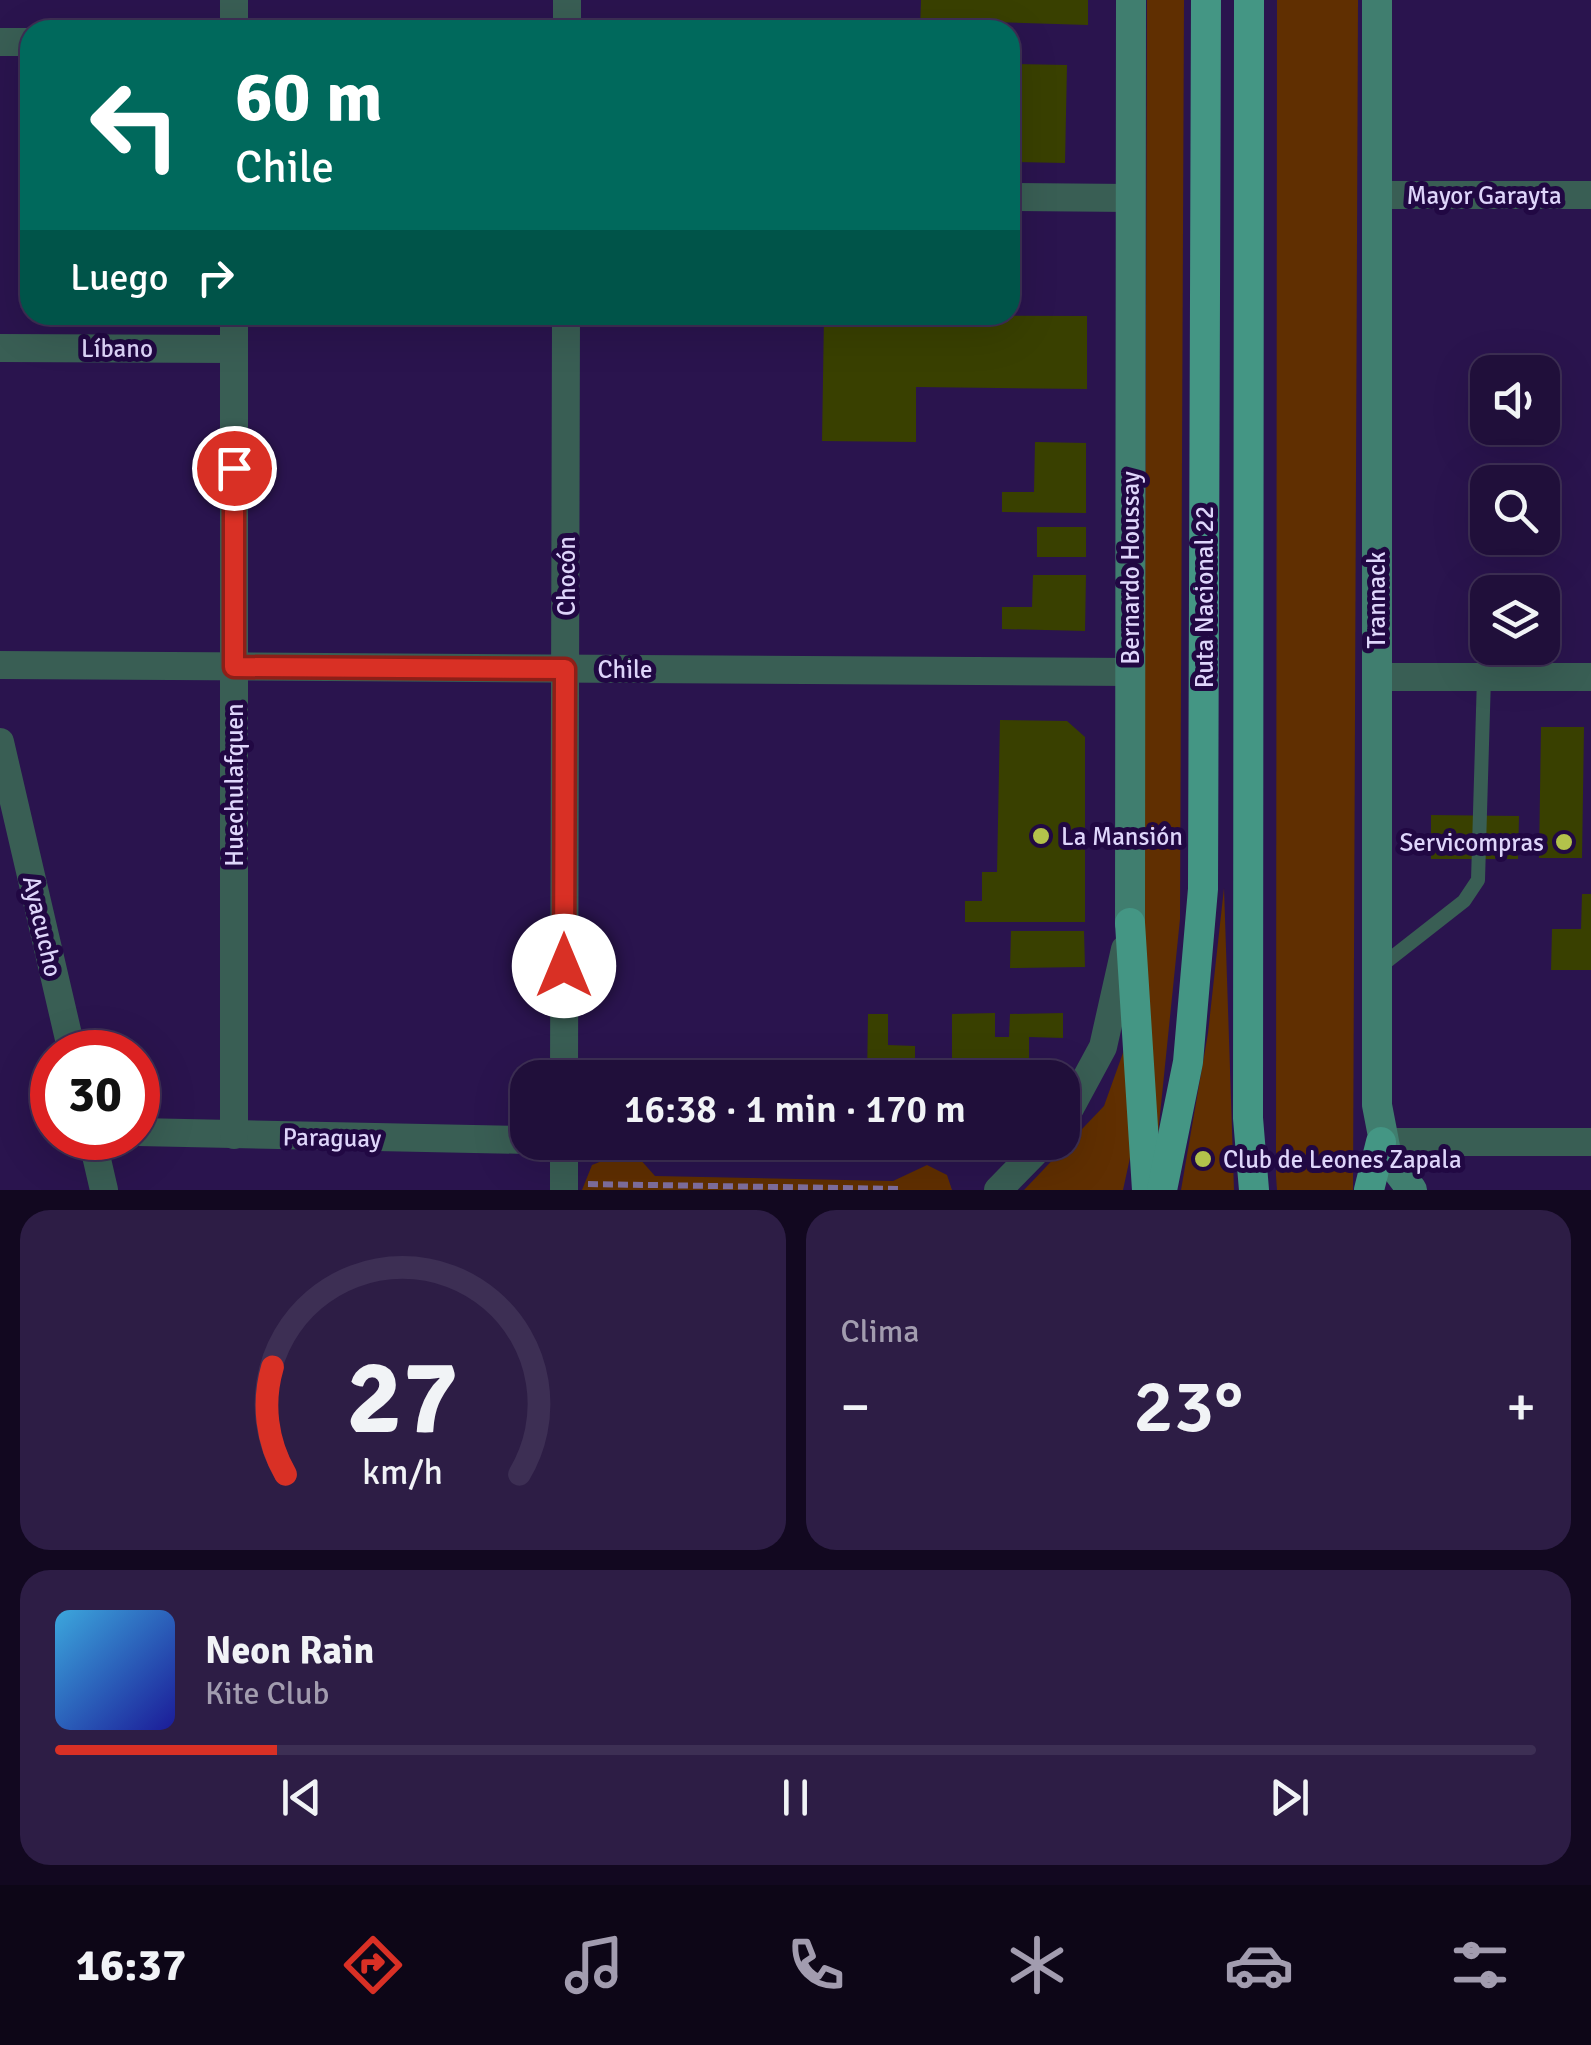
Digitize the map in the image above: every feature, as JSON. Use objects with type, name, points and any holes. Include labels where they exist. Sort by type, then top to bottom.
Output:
[{"type":"main road","name":"Ruta Nacional 22","points":[[1162,1190],[1188,1062],[1203,889],[1206,0]]},
{"type":"main road","name":"Ruta Nacional 22","points":[[1250,0],[1248,1118],[1254,1190]]},
{"type":"main road","points":[[1130,922],[1147,1190]]},
{"type":"main road","points":[[1369,1190],[1380,1142]]},
{"type":"street","name":"Bernardo Houssay","points":[[1080,1090],[1104,1047],[1130,922],[1131,0]]},
{"type":"street","name":"Trannack","points":[[1377,0],[1376,970],[1380,1142]]},
{"type":"street","name":"Mayor Garayta","points":[[1377,195],[1591,195]]},
{"type":"street","points":[[1020,197],[1131,198]]},
{"type":"street","name":"Huechulafquen","points":[[234,325],[234,1135]]},
{"type":"street","name":"Chocón","points":[[564,1060],[566,325]]},
{"type":"street","name":"Líbano","points":[[0,348],[234,349]]},
{"type":"street","name":"Chile","points":[[0,665],[1130,672]]},
{"type":"street","points":[[1376,676],[1591,677]]},
{"type":"street","name":"Ayacucho","points":[[0,742],[67,1030]]},
{"type":"street","name":"Paraguay","points":[[160,1133],[510,1140]]},
{"type":"street","points":[[1412,1190],[1396,1172],[1380,1142],[1591,1142]]},
{"type":"street","points":[[97,1160],[104,1190]]},
{"type":"street","points":[[568,1160],[573,1187]]},
{"type":"street","points":[[998,1190],[1027,1160]]},
{"type":"lane","points":[[1376,970],[1464,901],[1478,880],[1484,677]]},
{"type":"path","points":[[573,1187],[901,1189]]},
{"type":"shaded area","points":[[1147,0],[1184,0],[1180,919],[1157,1144],[1144,945]]},
{"type":"shaded area","points":[[1277,0],[1358,0],[1353,1190],[1277,1190],[1276,1176]]},
{"type":"shaded area","points":[[1224,888],[1234,1190],[1181,1190],[1208,1033]]},
{"type":"shaded area","points":[[1129,1036],[1133,1144],[1123,1190],[1024,1190],[1053,1160],[1080,1160],[1080,1131],[1104,1106]]},
{"type":"shaded area","points":[[604,1160],[641,1160],[655,1176],[893,1181],[927,1165],[947,1175],[952,1190],[582,1190],[592,1165]]},
{"type":"building","points":[[921,0],[1088,0],[1088,25],[920,20]]},
{"type":"building","points":[[1020,64],[1067,65],[1065,163],[1020,162]]},
{"type":"building","points":[[1020,316],[1087,316],[1087,389],[916,387],[916,442],[822,441],[824,325],[1020,325]]},
{"type":"building","points":[[1035,442],[1086,443],[1086,513],[1002,512],[1002,492],[1034,492]]},
{"type":"building","points":[[1037,527],[1086,527],[1086,557],[1037,557]]},
{"type":"building","points":[[1033,575],[1086,575],[1085,631],[1002,629],[1002,607],[1032,607]]},
{"type":"building","points":[[1000,720],[1067,721],[1085,737],[1085,922],[965,922],[965,901],[982,901],[982,872],[997,872]]},
{"type":"building","points":[[1541,727],[1584,727],[1582,858],[1539,858]]},
{"type":"building","points":[[1431,815],[1519,816],[1518,859],[1431,859]]},
{"type":"building","points":[[1582,894],[1591,894],[1591,970],[1551,970],[1552,929],[1581,929]]},
{"type":"building","points":[[1011,931],[1084,931],[1085,967],[1010,968]]},
{"type":"building","points":[[995,1013],[995,1037],[1009,1037],[1010,1014],[1063,1013],[1063,1038],[1029,1037],[1029,1060],[952,1060],[952,1014]]},
{"type":"building","points":[[868,1014],[888,1014],[888,1045],[915,1046],[915,1058],[933,1058],[867,1060]]},
{"type":"place","name":"La Mansión","points":[[1041,836]]},
{"type":"place","name":"Servicompras","points":[[1564,842]]},
{"type":"place","name":"Club de Leones Zapala","points":[[1203,1159]]},
{"type":"route","points":[[234,468],[234,667],[565,669],[564,966]]}]
